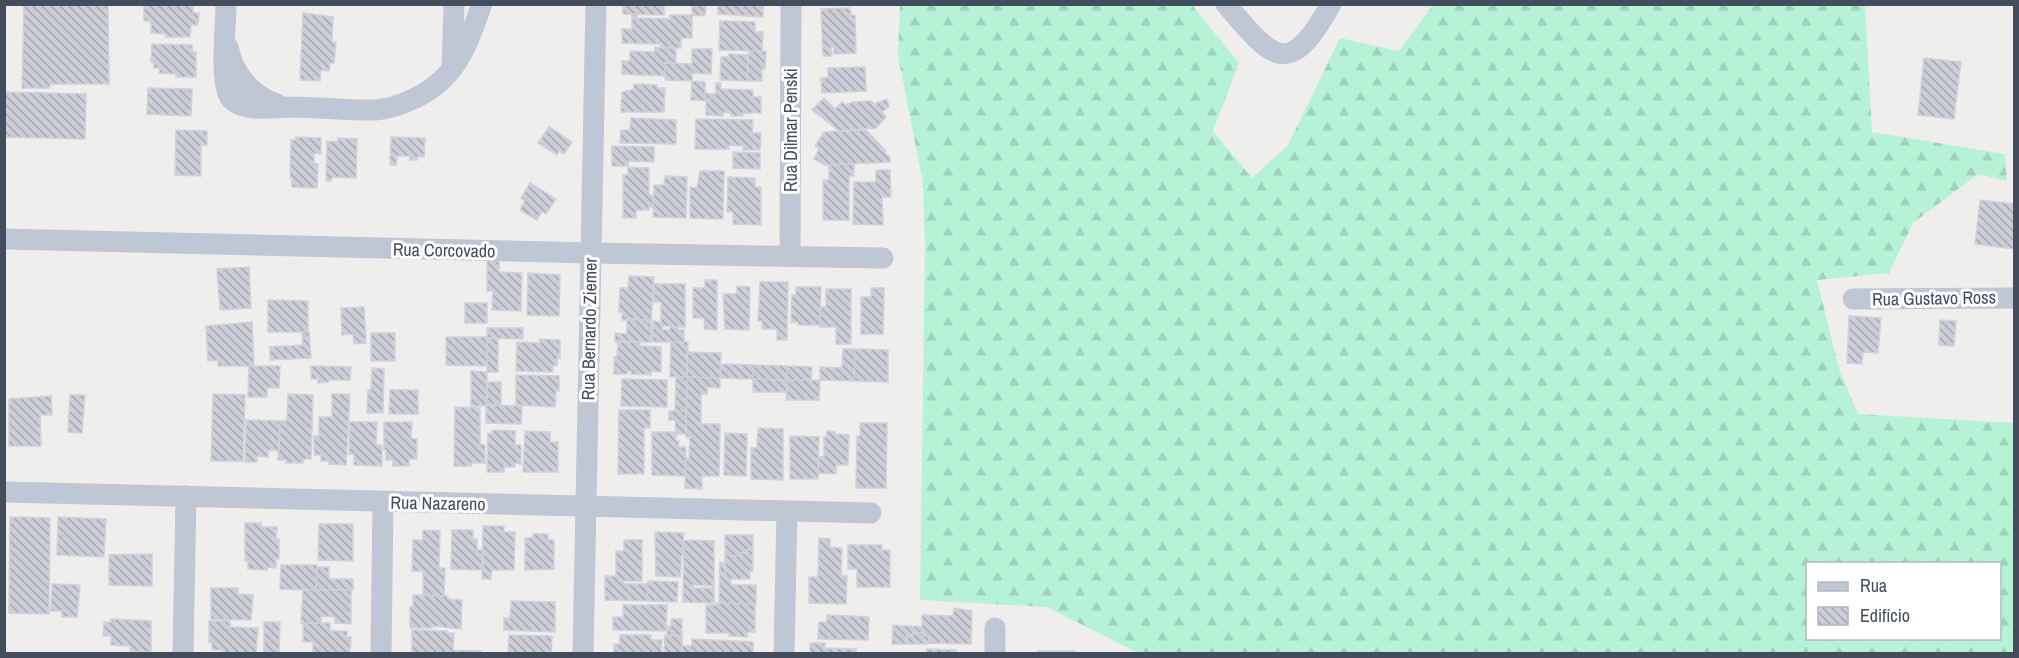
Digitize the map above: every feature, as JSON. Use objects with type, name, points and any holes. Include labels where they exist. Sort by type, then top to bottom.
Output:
[{"type":"street","points":[[226,4],[224,77],[226,90],[231,99],[244,106],[364,110],[393,107],[429,92],[451,72],[468,43],[482,4]]},
{"type":"street","points":[[451,72],[454,4]]},
{"type":"street","name":"Rua Bernardo Ziemer","points":[[583,654],[596,4]]},
{"type":"street","name":"Rua Dilmar Penski","points":[[790,256],[791,4]]},
{"type":"street","points":[[1226,4],[1255,39],[1272,52],[1285,55],[1301,48],[1315,32],[1331,4]]},
{"type":"street","points":[[225,33],[233,63],[253,93],[264,100],[296,107]]},
{"type":"street","points":[[231,99],[235,94],[242,92],[253,93]]},
{"type":"street","name":"Rua Corcovado","points":[[4,239],[883,258]]},
{"type":"street","name":"Rua Gustavo Ross","points":[[1853,299],[2014,298]]},
{"type":"street","name":"Rua Nazareno","points":[[4,492],[871,513]]},
{"type":"street","points":[[183,654],[186,496]]},
{"type":"street","points":[[381,654],[383,502]]},
{"type":"street","points":[[784,654],[787,511]]},
{"type":"street","points":[[995,628],[995,654]]},
{"type":"green space","points":[[900,5],[1192,5],[1239,63],[1213,131],[1252,178],[1288,145],[1340,38],[1399,51],[1433,5],[1865,5],[1872,132],[2005,154],[2007,181],[1978,174],[1913,223],[1889,273],[1817,280],[1839,369],[1858,414],[2014,423],[2014,653],[1140,654],[1047,607],[920,600],[925,247],[923,183],[898,56]]},
{"type":"building","points":[[24,4],[108,4],[109,84],[50,84],[50,88],[22,88]]},
{"type":"building","points":[[144,4],[193,4],[193,13],[199,13],[198,25],[191,25],[190,37],[166,37],[166,34],[151,33],[151,21],[144,21]]},
{"type":"building","points":[[623,4],[664,4],[664,15],[623,14]]},
{"type":"building","points":[[692,4],[706,4],[705,16],[692,15]]},
{"type":"building","points":[[718,4],[763,4],[763,17],[718,14]]},
{"type":"building","points":[[850,8],[851,15],[855,15],[856,53],[834,54],[834,47],[831,47],[832,56],[823,56],[821,9]]},
{"type":"building","points":[[303,13],[333,17],[332,42],[336,42],[334,63],[330,63],[329,71],[321,70],[320,81],[300,80]]},
{"type":"building","points":[[632,14],[637,14],[637,18],[670,19],[670,15],[692,15],[692,38],[681,38],[681,48],[661,48],[661,44],[622,43],[622,29],[632,29]]},
{"type":"building","points":[[720,21],[755,22],[755,32],[763,32],[762,51],[719,50]]},
{"type":"building","points":[[152,44],[192,45],[192,52],[196,52],[196,77],[176,77],[176,74],[159,73],[160,68],[154,68],[154,63],[151,62]]},
{"type":"building","points":[[655,47],[676,48],[676,63],[665,63],[665,76],[622,74],[622,61],[630,61],[630,51],[655,52]]},
{"type":"building","points":[[692,49],[712,49],[711,74],[692,73]]},
{"type":"building","points":[[749,51],[766,51],[762,81],[747,81]]},
{"type":"building","points":[[729,54],[748,55],[747,81],[720,80],[721,57],[728,57]]},
{"type":"building","points":[[1924,58],[1961,62],[1954,119],[1918,115]]},
{"type":"building","points":[[665,63],[692,64],[692,81],[665,80]]},
{"type":"building","points":[[865,67],[866,91],[822,93],[821,78],[828,78],[828,68]]},
{"type":"building","points":[[692,81],[705,82],[705,93],[711,94],[710,101],[691,100]]},
{"type":"building","points":[[716,83],[721,83],[720,89],[753,90],[753,97],[761,97],[761,113],[731,116],[731,113],[723,112],[723,116],[706,115],[706,101],[710,101],[711,94],[716,94]]},
{"type":"building","points":[[634,84],[657,85],[657,88],[665,88],[664,112],[621,112],[622,92],[633,90]]},
{"type":"building","points":[[148,88],[192,89],[191,116],[147,114]]},
{"type":"building","points":[[4,92],[86,94],[85,139],[4,137]]},
{"type":"building","points":[[824,98],[835,109],[842,102],[846,105],[853,102],[871,101],[874,104],[887,99],[889,107],[882,112],[886,117],[876,128],[839,131],[812,110]]},
{"type":"building","points":[[631,118],[676,120],[676,144],[620,143],[621,130],[630,130]]},
{"type":"building","points":[[696,119],[753,120],[752,133],[761,133],[760,150],[743,150],[743,146],[729,145],[729,149],[695,149]]},
{"type":"building","points":[[549,127],[572,142],[564,154],[559,151],[557,155],[538,143]]},
{"type":"building","points":[[176,130],[207,131],[207,145],[201,145],[201,176],[175,175]]},
{"type":"building","points":[[866,130],[886,151],[890,162],[824,165],[814,159],[819,149],[815,146],[824,132]]},
{"type":"building","points":[[296,137],[321,138],[321,154],[314,153],[314,163],[318,164],[317,188],[292,187],[292,178],[290,178],[291,140],[295,140]]},
{"type":"building","points":[[391,137],[425,138],[424,157],[410,160],[410,156],[397,156],[396,165],[390,165]]},
{"type":"building","points":[[338,138],[357,139],[356,178],[332,177],[331,181],[326,181],[327,141],[338,142]]},
{"type":"building","points":[[612,146],[654,147],[654,162],[629,161],[628,166],[612,166]]},
{"type":"building","points":[[733,152],[760,153],[760,169],[733,168]]},
{"type":"building","points":[[854,164],[854,176],[849,176],[849,220],[823,220],[823,180],[829,180],[829,165]]},
{"type":"building","points":[[628,167],[649,168],[649,195],[654,195],[653,207],[649,207],[649,210],[636,210],[636,218],[623,218],[623,175],[628,175]]},
{"type":"building","points":[[876,170],[890,170],[891,197],[882,197],[883,225],[853,224],[854,182],[876,182]]},
{"type":"building","points":[[700,171],[724,171],[723,219],[690,218],[690,187],[697,188]]},
{"type":"building","points":[[665,176],[687,177],[686,218],[653,217],[654,185],[664,185]]},
{"type":"building","points":[[728,177],[755,178],[755,187],[761,187],[761,225],[733,224],[733,212],[727,212]]},
{"type":"building","points":[[530,183],[556,199],[546,214],[542,211],[537,220],[520,210],[525,201],[521,198]]},
{"type":"building","points":[[1980,200],[2014,204],[2014,249],[1975,244]]},
{"type":"building","points":[[487,260],[499,261],[499,272],[522,273],[521,311],[492,310],[493,291],[487,291]]},
{"type":"building","points":[[249,267],[251,308],[220,310],[217,269]]},
{"type":"building","points":[[528,273],[560,275],[559,316],[527,315]]},
{"type":"building","points":[[629,276],[654,277],[651,323],[647,323],[647,320],[622,320],[622,312],[619,312],[620,288],[628,288]]},
{"type":"building","points":[[705,280],[717,280],[717,330],[705,329],[704,318],[693,318],[693,288],[705,288]]},
{"type":"building","points":[[760,282],[788,282],[787,340],[777,340],[777,329],[762,329],[762,321],[758,321]]},
{"type":"building","points":[[654,284],[685,284],[685,327],[661,326],[661,302],[654,302]]},
{"type":"building","points":[[737,286],[750,287],[749,330],[725,329],[723,294],[737,294]]},
{"type":"building","points":[[796,287],[821,287],[820,325],[791,323],[792,295],[796,295]]},
{"type":"building","points":[[871,288],[884,288],[883,334],[861,334],[861,297],[871,297]]},
{"type":"building","points":[[826,289],[851,289],[851,344],[836,344],[836,327],[820,327],[821,307],[826,307]]},
{"type":"building","points":[[268,300],[308,301],[308,332],[268,332]]},
{"type":"building","points":[[465,303],[487,303],[487,323],[465,323]]},
{"type":"building","points":[[364,307],[366,343],[354,344],[353,334],[342,335],[341,308]]},
{"type":"building","points":[[1849,316],[1881,318],[1878,353],[1863,352],[1862,364],[1847,363]]},
{"type":"building","points":[[627,320],[647,320],[647,323],[651,323],[651,342],[615,342],[615,333],[627,334]]},
{"type":"building","points":[[1940,320],[1956,321],[1954,346],[1939,345]]},
{"type":"building","points":[[653,321],[660,322],[663,330],[678,327],[678,330],[684,330],[684,342],[652,342]]},
{"type":"building","points":[[252,322],[254,366],[218,366],[218,360],[208,361],[206,326]]},
{"type":"building","points":[[487,328],[523,328],[523,339],[487,338]]},
{"type":"building","points":[[302,332],[309,332],[311,358],[270,360],[270,347],[303,345]]},
{"type":"building","points":[[371,333],[395,333],[395,361],[371,361]]},
{"type":"building","points":[[446,337],[487,337],[487,366],[446,365]]},
{"type":"building","points":[[487,338],[498,338],[498,372],[487,372]]},
{"type":"building","points":[[539,339],[560,340],[560,358],[557,357],[557,366],[553,365],[553,372],[516,371],[517,342],[540,343]]},
{"type":"building","points":[[618,341],[640,342],[640,346],[661,347],[661,372],[651,371],[651,375],[631,374],[631,371],[627,371],[627,374],[614,374],[614,357],[617,357]]},
{"type":"building","points":[[671,342],[688,342],[687,377],[670,377]]},
{"type":"building","points":[[843,349],[855,349],[854,381],[820,380],[820,367],[842,368]]},
{"type":"building","points":[[855,349],[888,350],[888,382],[854,381]]},
{"type":"building","points":[[687,352],[721,353],[720,378],[687,377]]},
{"type":"building","points":[[721,364],[754,365],[753,379],[720,378]]},
{"type":"building","points":[[754,365],[787,366],[787,380],[753,379]]},
{"type":"building","points":[[249,366],[280,366],[279,388],[267,388],[267,397],[248,397]]},
{"type":"building","points":[[311,366],[351,367],[350,380],[328,380],[329,382],[318,383],[318,379],[311,379]]},
{"type":"building","points":[[787,366],[812,367],[811,380],[787,380]]},
{"type":"building","points":[[372,368],[384,369],[383,413],[367,413]]},
{"type":"building","points":[[471,371],[487,372],[487,406],[471,406]]},
{"type":"building","points":[[516,375],[559,376],[559,391],[556,391],[555,407],[516,405]]},
{"type":"building","points":[[676,377],[687,377],[686,411],[675,411]]},
{"type":"building","points":[[687,377],[720,378],[720,388],[707,387],[707,394],[701,394],[701,424],[720,424],[719,476],[702,476],[702,489],[685,488],[686,458],[689,458],[690,437],[686,437]]},
{"type":"building","points":[[622,379],[667,380],[667,407],[621,406]]},
{"type":"building","points":[[753,379],[787,380],[787,392],[753,392]]},
{"type":"building","points":[[787,380],[820,380],[819,400],[786,400]]},
{"type":"building","points":[[487,382],[501,382],[501,405],[486,405]]},
{"type":"building","points":[[390,390],[418,390],[418,414],[389,414]]},
{"type":"building","points":[[213,394],[245,395],[243,461],[211,461]]},
{"type":"building","points":[[288,394],[313,395],[311,459],[303,459],[303,463],[286,463],[286,460],[278,460],[280,421],[287,421]]},
{"type":"building","points":[[332,394],[350,394],[346,465],[329,464],[329,461],[321,461],[321,455],[314,455],[314,436],[319,436],[319,417],[332,417]]},
{"type":"building","points":[[70,395],[85,395],[82,433],[68,432]]},
{"type":"building","points":[[51,396],[52,415],[40,415],[41,446],[9,446],[9,399]]},
{"type":"building","points":[[486,405],[522,406],[521,424],[486,423]]},
{"type":"building","points":[[455,407],[480,408],[480,444],[485,445],[485,463],[454,466]]},
{"type":"building","points":[[619,410],[650,410],[650,428],[644,428],[644,474],[618,474]]},
{"type":"building","points":[[669,411],[686,411],[686,434],[676,434],[675,420],[669,420]]},
{"type":"building","points":[[246,420],[280,421],[279,451],[268,450],[268,457],[257,456],[257,462],[245,462]]},
{"type":"building","points":[[350,422],[377,422],[376,445],[382,445],[382,466],[354,465],[354,454],[349,454]]},
{"type":"building","points":[[384,422],[412,422],[411,438],[417,439],[417,459],[409,459],[409,466],[393,466],[393,460],[386,460]]},
{"type":"building","points":[[860,423],[887,423],[886,488],[856,488],[857,436],[860,436]]},
{"type":"building","points":[[758,428],[783,429],[783,480],[751,479],[751,448],[757,448]]},
{"type":"building","points":[[492,430],[515,431],[515,445],[521,445],[521,464],[515,463],[515,467],[504,467],[504,472],[487,472],[488,433],[492,434]]},
{"type":"building","points":[[525,431],[550,432],[550,442],[558,442],[558,472],[523,472]]},
{"type":"building","points":[[827,431],[849,435],[848,465],[836,465],[836,474],[818,473],[819,457],[824,456],[824,437]]},
{"type":"building","points":[[652,432],[676,432],[678,447],[686,447],[685,476],[652,475]]},
{"type":"building","points":[[725,433],[747,434],[746,476],[724,475]]},
{"type":"building","points":[[790,436],[819,437],[818,479],[790,479]]},
{"type":"building","points":[[10,517],[50,518],[49,614],[9,613]]},
{"type":"building","points":[[58,517],[106,519],[104,557],[57,555]]},
{"type":"building","points":[[245,523],[261,523],[261,527],[277,527],[279,559],[276,559],[276,568],[248,569],[248,561],[245,561]]},
{"type":"building","points":[[319,524],[353,524],[353,561],[318,560]]},
{"type":"building","points":[[483,526],[504,526],[504,532],[515,532],[514,570],[492,570],[491,579],[482,579]]},
{"type":"building","points":[[423,530],[440,531],[439,568],[445,568],[444,596],[423,595],[423,571],[412,571],[413,540],[423,540]]},
{"type":"building","points":[[452,530],[473,530],[473,539],[477,539],[477,550],[483,550],[483,570],[451,569]]},
{"type":"building","points":[[655,532],[684,533],[680,577],[656,576]]},
{"type":"building","points":[[533,534],[548,534],[548,540],[554,540],[554,569],[525,570],[525,538],[533,538]]},
{"type":"building","points":[[725,535],[753,535],[753,550],[740,553],[741,556],[725,555]]},
{"type":"building","points":[[819,538],[830,539],[830,547],[842,548],[841,576],[847,576],[846,604],[809,603],[809,577],[818,577]]},
{"type":"building","points":[[624,540],[642,540],[642,581],[619,581],[619,576],[616,576],[616,551],[624,551]]},
{"type":"building","points":[[684,540],[714,541],[714,586],[693,585],[693,588],[714,588],[714,603],[683,602]]},
{"type":"building","points":[[848,545],[882,545],[881,550],[890,550],[890,587],[857,587],[857,569],[848,569]]},
{"type":"building","points":[[747,550],[753,550],[753,571],[750,571],[750,579],[725,579],[725,555],[741,556],[740,553],[747,553]]},
{"type":"building","points":[[152,554],[152,586],[109,585],[109,555]]},
{"type":"building","points":[[720,562],[725,563],[725,579],[731,579],[731,585],[756,585],[756,604],[719,603]]},
{"type":"building","points":[[281,565],[317,565],[316,590],[280,589]]},
{"type":"building","points":[[317,567],[329,567],[329,579],[353,579],[353,590],[316,590]]},
{"type":"building","points":[[605,576],[619,576],[619,581],[623,581],[623,584],[648,584],[647,601],[605,600]]},
{"type":"building","points":[[648,581],[678,582],[677,602],[647,601]]},
{"type":"building","points":[[52,584],[80,585],[77,617],[62,617],[62,611],[51,611]]},
{"type":"building","points":[[211,588],[238,588],[238,594],[253,595],[251,620],[211,619]]},
{"type":"building","points":[[303,590],[351,590],[351,624],[335,623],[335,617],[321,616],[321,623],[301,623]]},
{"type":"building","points":[[413,595],[448,596],[448,599],[462,600],[461,629],[432,626],[432,628],[410,628],[410,607],[413,607]]},
{"type":"building","points":[[511,601],[555,602],[555,632],[504,630],[504,618],[510,618]]},
{"type":"building","points":[[716,603],[755,604],[755,632],[747,632],[747,637],[729,636],[729,633],[706,633],[706,605],[716,605]]},
{"type":"building","points":[[623,605],[667,605],[666,631],[613,630],[613,617],[623,617]]},
{"type":"building","points":[[954,608],[972,611],[971,644],[929,643],[929,636],[913,632],[913,635],[907,635],[907,644],[892,644],[893,625],[922,627],[922,615],[953,616]]},
{"type":"building","points":[[827,615],[869,617],[868,640],[818,639],[819,622],[827,622]]},
{"type":"building","points":[[111,619],[151,621],[151,652],[130,651],[130,646],[111,645],[111,636],[103,636],[104,622],[111,622]]},
{"type":"building","points":[[671,619],[682,619],[682,636],[667,635]]},
{"type":"building","points":[[209,621],[230,621],[230,627],[258,628],[256,653],[223,653],[223,650],[212,650],[212,642],[209,642]]},
{"type":"building","points":[[264,622],[280,622],[279,654],[264,654]]},
{"type":"building","points":[[303,623],[330,623],[330,631],[347,631],[347,637],[351,637],[350,654],[313,654],[313,642],[303,642]]},
{"type":"building","points":[[412,630],[454,633],[453,650],[481,651],[481,654],[412,654]]},
{"type":"building","points":[[913,632],[929,636],[928,644],[907,644],[907,635],[913,635]]},
{"type":"building","points":[[509,635],[552,636],[551,654],[508,652]]},
{"type":"building","points":[[620,635],[651,635],[651,640],[662,640],[661,654],[614,654],[614,644],[620,644]]},
{"type":"building","points":[[665,635],[682,636],[682,654],[664,654]]},
{"type":"building","points":[[692,639],[753,642],[753,654],[682,654],[682,646],[692,646]]},
{"type":"building","points":[[810,643],[825,643],[825,648],[856,649],[856,654],[810,654]]},
{"type":"building","points":[[927,649],[956,650],[956,654],[926,654]]},
{"type":"building","points":[[1038,651],[1074,651],[1074,654],[1038,654]]}]
